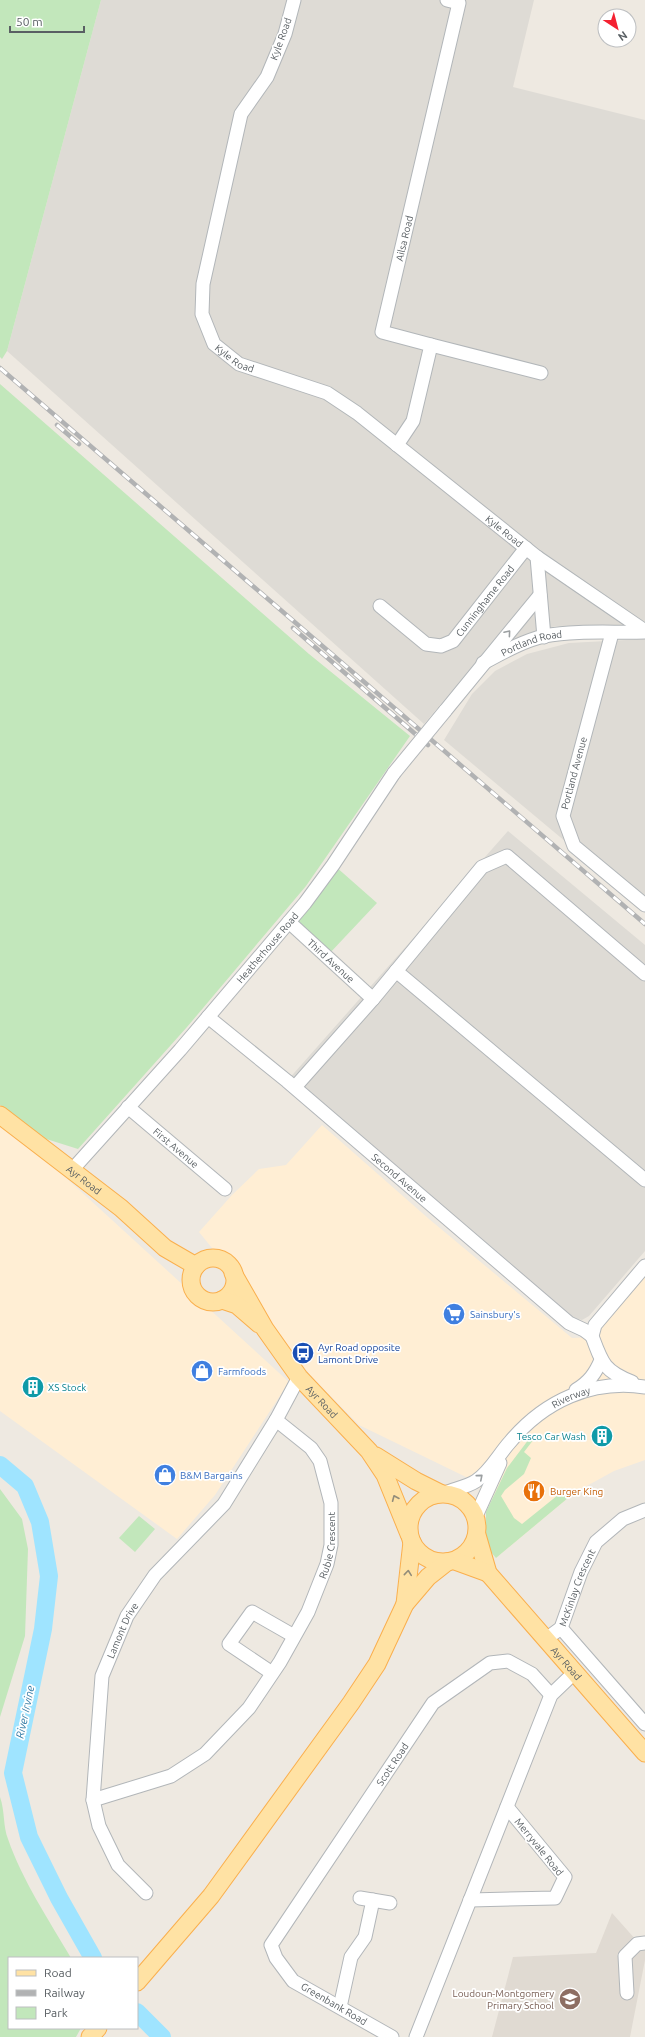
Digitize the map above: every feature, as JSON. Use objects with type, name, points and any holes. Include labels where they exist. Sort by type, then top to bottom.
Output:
[{"type":"main road","name":"Ayr Road","points":[[0,1115],[121,1208],[165,1248],[196,1266]]},
{"type":"main road","name":"Ayr Road","points":[[165,1248],[191,1285]]},
{"type":"main road","points":[[214,1258],[226,1263],[233,1272],[234,1285],[232,1290],[222,1300],[209,1302],[202,1300],[197,1296],[191,1285],[192,1272],[196,1266],[201,1262],[214,1258]]},
{"type":"main road","name":"Ayr Road","points":[[233,1272],[265,1329],[304,1383],[369,1451],[385,1475],[410,1538]]},
{"type":"main road","name":"Ayr Road","points":[[222,1300],[237,1305],[265,1329]]},
{"type":"main road","name":"Ayr Road","points":[[369,1451],[409,1477],[442,1493]]},
{"type":"main road","points":[[405,1604],[410,1520],[416,1507],[430,1496],[442,1493],[454,1495],[464,1500],[471,1507],[476,1516],[477,1535],[488,1573]]},
{"type":"main road","points":[[138,1981],[211,1896],[351,1703],[377,1664],[405,1604],[428,1577],[465,1555],[473,1546],[477,1535]]},
{"type":"main road","points":[[410,1538],[418,1552],[426,1558],[436,1562],[451,1562],[488,1573]]},
{"type":"main road","name":"Ayr Road","points":[[488,1573],[645,1752]]},
{"type":"main road","points":[[90,2037],[97,2029]]},
{"type":"street","name":"Kyle Road","points":[[294,0],[285,34],[267,76],[241,114],[202,284],[202,314],[214,344],[240,364],[327,393],[358,413],[537,557],[645,632]]},
{"type":"street","name":"Ailsa Road","points":[[431,345],[382,332],[459,3],[447,0]]},
{"type":"street","points":[[398,445],[413,422],[431,345],[541,373]]},
{"type":"street","name":"Cunninghame Road","points":[[380,606],[426,644],[441,646],[453,640],[526,548]]},
{"type":"street","points":[[537,557],[544,637]]},
{"type":"street","points":[[483,663],[540,595]]},
{"type":"street","name":"Portland Road","points":[[445,711],[483,663],[508,649],[544,637],[568,633],[645,632]]},
{"type":"street","name":"Portland Avenue","points":[[612,633],[563,816],[574,846],[645,905]]},
{"type":"street","name":"Heatherhouse Road","points":[[72,1170],[289,922],[333,865],[394,773],[445,711]]},
{"type":"street","points":[[295,1087],[373,999],[482,867],[507,856],[645,974]]},
{"type":"street","name":"Third Avenue","points":[[289,922],[373,999]]},
{"type":"street","points":[[396,971],[645,1180]]},
{"type":"street","name":"Second Avenue","points":[[208,1016],[295,1087],[569,1323],[584,1330],[592,1336]]},
{"type":"street","name":"First Avenue","points":[[128,1107],[225,1189]]},
{"type":"street","points":[[644,1387],[609,1371],[601,1360],[592,1336],[595,1326],[645,1266]]},
{"type":"street","points":[[561,1400],[588,1383],[595,1374],[601,1360]]},
{"type":"street","name":"Lamont Drive","points":[[146,1893],[118,1865],[98,1826],[93,1800],[102,1676],[127,1616],[155,1575],[224,1504],[287,1401],[304,1383]]},
{"type":"street","name":"Riverway","points":[[442,1493],[476,1482],[487,1471],[510,1441],[544,1410],[561,1400],[594,1388],[611,1385],[627,1384],[644,1387]]},
{"type":"street","name":"Rubie Crescent","points":[[93,1800],[171,1776],[205,1754],[249,1708],[272,1673],[308,1612],[327,1564],[331,1545],[331,1502],[320,1461],[311,1448],[276,1420]]},
{"type":"street","name":"Riverway","points":[[476,1516],[510,1441]]},
{"type":"street","name":"McKinlay Crescent","points":[[546,1639],[560,1628],[581,1572],[596,1542],[622,1519],[645,1510]]},
{"type":"street","points":[[272,1673],[229,1644],[252,1612],[294,1636]]},
{"type":"street","name":"Ayr Road","points":[[560,1628],[645,1724]]},
{"type":"street","name":"Scott Road","points":[[271,1945],[433,1703],[490,1663],[508,1661],[532,1674],[551,1695]]},
{"type":"street","name":"Merryvale Road","points":[[416,2037],[551,1695],[575,1672]]},
{"type":"street","name":"Merryvale Road","points":[[470,1900],[555,1898],[564,1878],[507,1807]]},
{"type":"street","points":[[340,2008],[351,1957],[365,1937],[366,1899],[390,1903]]},
{"type":"street","points":[[627,1993],[625,1956],[637,1944],[645,1943]]},
{"type":"street","name":"Greenbank Road","points":[[271,1945],[276,1958],[293,1980],[392,2037]]},
{"type":"shaded area","points":[[101,0],[534,0],[513,87],[645,120],[645,625],[555,626],[519,638],[480,657],[424,724],[7,351]]},
{"type":"shaded area","points":[[645,639],[645,908],[444,740],[472,694],[495,671],[527,654],[569,643]]},
{"type":"shaded area","points":[[508,831],[645,945],[645,1251],[589,1316],[582,1320],[573,1318],[287,1081]]},
{"type":"shaded area","points":[[0,1125],[41,1155],[289,1382],[215,1495],[177,1539],[0,1411]]},
{"type":"shaded area","points":[[322,1125],[429,1219],[572,1338],[592,1337],[645,1274],[645,1460],[614,1471],[574,1493],[496,1558],[488,1512],[493,1498],[466,1477],[359,1425],[311,1376],[242,1285],[199,1232],[232,1195],[259,1169],[286,1165]]},
{"type":"shaded area","name":"Loudoun-Montgomery Primary School","points":[[612,1913],[645,1950],[645,1960],[630,2037],[492,2037],[513,1957],[596,1953]]},
{"type":"green space","points":[[0,0],[101,0],[7,351],[2,359],[0,357]]},
{"type":"green space","points":[[0,384],[309,654],[410,736],[306,886],[187,1027],[78,1149],[40,1137],[0,1105]]},
{"type":"green space","points":[[335,866],[377,903],[328,955],[291,922]]},
{"type":"green space","points":[[535,1435],[541,1437],[539,1441],[534,1439],[524,1452],[531,1458],[524,1474],[505,1490],[501,1496],[514,1518],[522,1524],[563,1491],[574,1493],[496,1558],[486,1546],[486,1512],[507,1468],[529,1439]]},
{"type":"green space","points":[[0,1489],[22,1519],[28,1549],[25,1636],[0,1717]]},
{"type":"green space","points":[[139,1516],[155,1529],[135,1552],[119,1538]]},
{"type":"green space","points":[[0,1797],[3,1808],[6,1834],[21,1870],[36,1900],[70,1957],[8,1957],[8,2029],[80,2029],[76,2037],[0,2037]]},
{"type":"waterway","name":"River Irvine","points":[[0,1465],[25,1486],[40,1522],[49,1576],[43,1629],[13,1773],[29,1837],[59,1898],[92,1957]]},
{"type":"waterway","name":"River Irvine","points":[[138,2013],[162,2037]]},
{"type":"railway","points":[[0,368],[645,924]]},
{"type":"railway","points":[[57,425],[79,444]]},
{"type":"railway","points":[[293,628],[428,745]]},
{"type":"place","name":"Sainsbury's","points":[[454,1314]]},
{"type":"place","name":"Ayr Road opposite Lamont Drive","points":[[303,1353]]},
{"type":"place","name":"Farmfoods","points":[[202,1371]]},
{"type":"place","name":"XS Stock","points":[[33,1387]]},
{"type":"place","name":"Tesco Car Wash","points":[[602,1436]]},
{"type":"place","name":"B&M Bargains","points":[[165,1475]]},
{"type":"place","name":"Burger King","points":[[534,1491]]},
{"type":"place","name":"Loudoun-Montgomery Primary School","points":[[570,1999]]}]
